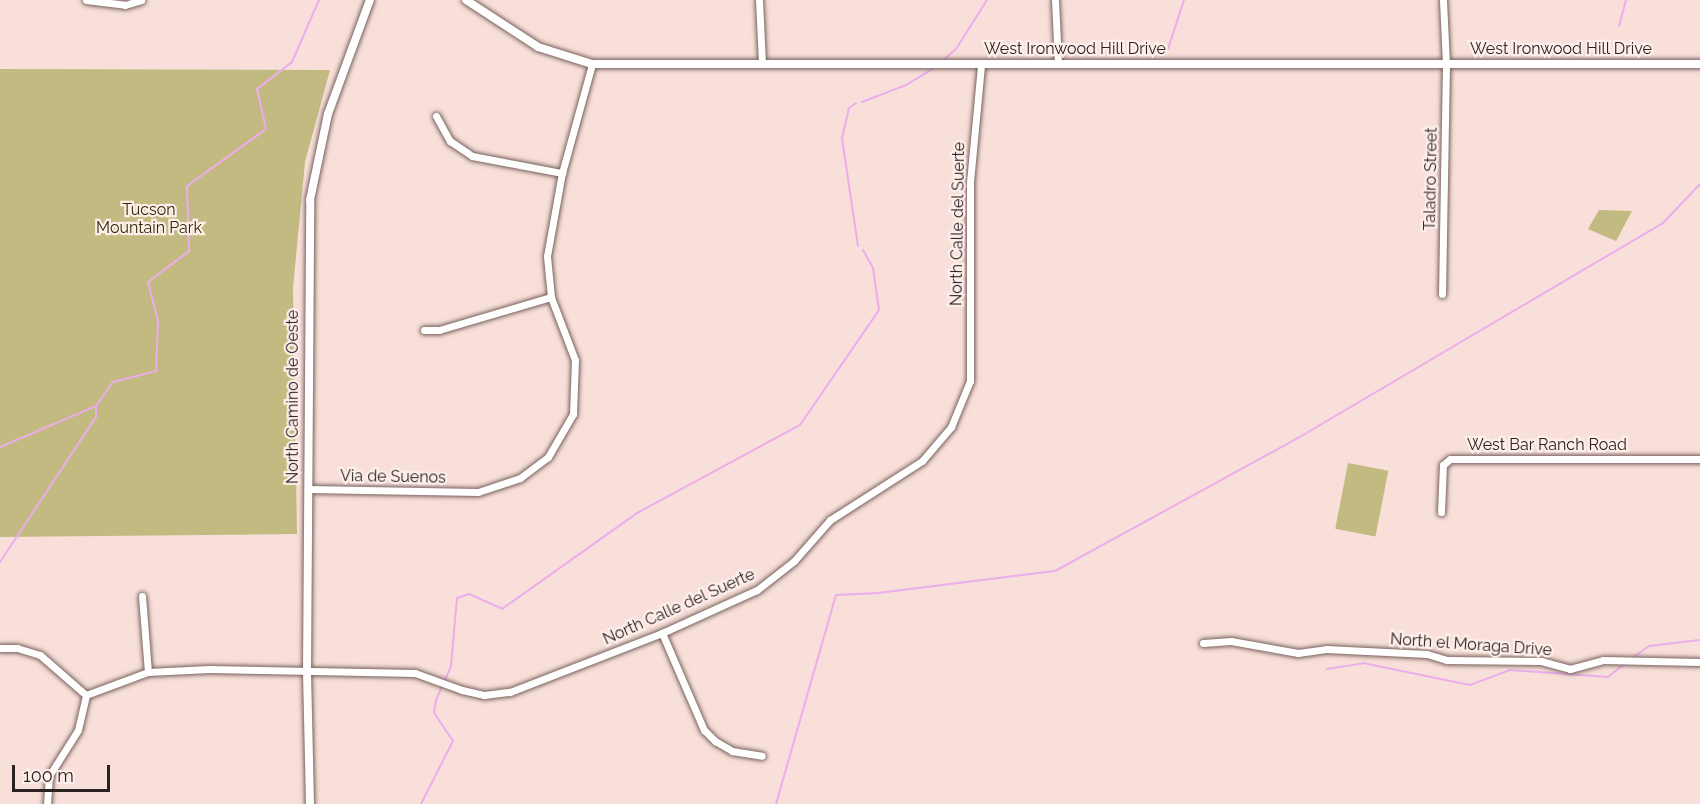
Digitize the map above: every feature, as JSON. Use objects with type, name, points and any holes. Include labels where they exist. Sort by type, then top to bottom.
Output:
[{"type":"street","points":[[86,0],[125,5],[141,0]]},
{"type":"street","name":"North Camino de Oeste","points":[[310,804],[307,672],[310,200],[328,114],[369,0]]},
{"type":"street","name":"West Ironwood Hill Drive","points":[[466,0],[538,47],[592,63],[1700,64]]},
{"type":"street","points":[[759,0],[762,64]]},
{"type":"street","points":[[1055,0],[1058,64]]},
{"type":"street","name":"Taladro Street","points":[[1442,294],[1446,64],[1443,0]]},
{"type":"street","name":"Via de Suenos","points":[[308,489],[478,492],[520,478],[548,457],[573,414],[575,360],[551,297],[547,256],[562,172],[592,63]]},
{"type":"street","name":"North Calle del Suerte","points":[[86,695],[148,672],[209,669],[415,673],[484,695],[510,692],[662,633],[757,590],[794,561],[830,520],[922,461],[951,427],[970,381],[970,182],[981,65]]},
{"type":"street","points":[[436,116],[450,141],[472,156],[562,172]]},
{"type":"street","points":[[424,330],[439,330],[551,297]]},
{"type":"street","name":"West Bar Ranch Road","points":[[1441,512],[1443,465],[1450,459],[1700,459]]},
{"type":"street","points":[[142,596],[148,672]]},
{"type":"street","points":[[662,633],[704,730],[715,741],[732,752],[762,756]]},
{"type":"street","name":"North el Moraga Drive","points":[[1203,643],[1231,641],[1298,653],[1326,649],[1427,654],[1446,660],[1541,661],[1570,669],[1603,660],[1700,662]]},
{"type":"street","points":[[0,648],[17,648],[40,655],[86,695],[78,730],[49,776],[47,804]]},
{"type":"green space","name":"Tucson Mountain Park","points":[[0,69],[330,70],[305,162],[293,288],[297,534],[0,537]]},
{"type":"green space","points":[[1599,210],[1632,211],[1616,241],[1588,229]]},
{"type":"green space","points":[[1348,463],[1388,471],[1375,537],[1335,529]]},
{"type":"waterway","points":[[0,562],[96,417],[96,406],[113,382],[156,371],[158,321],[148,282],[189,251],[187,186],[266,129],[257,89],[292,62],[319,0]]},
{"type":"waterway","points":[[941,62],[956,49],[987,0]]},
{"type":"waterway","points":[[1168,49],[1184,0]]},
{"type":"waterway","points":[[1619,26],[1626,0]]},
{"type":"waterway","points":[[862,102],[906,85],[938,66]]},
{"type":"waterway","points":[[856,103],[849,108],[842,138],[858,246]]},
{"type":"waterway","points":[[776,804],[836,595],[878,593],[1055,571],[1298,438],[1662,224],[1700,184]]},
{"type":"waterway","points":[[421,804],[453,741],[434,713],[436,700],[451,666],[457,598],[469,594],[502,609],[637,513],[800,425],[879,310],[873,268],[863,250]]},
{"type":"waterway","points":[[0,447],[96,406]]},
{"type":"waterway","points":[[1632,658],[1649,646],[1700,640]]},
{"type":"waterway","points":[[1327,669],[1363,663],[1470,685],[1510,670],[1608,677],[1625,663]]}]
